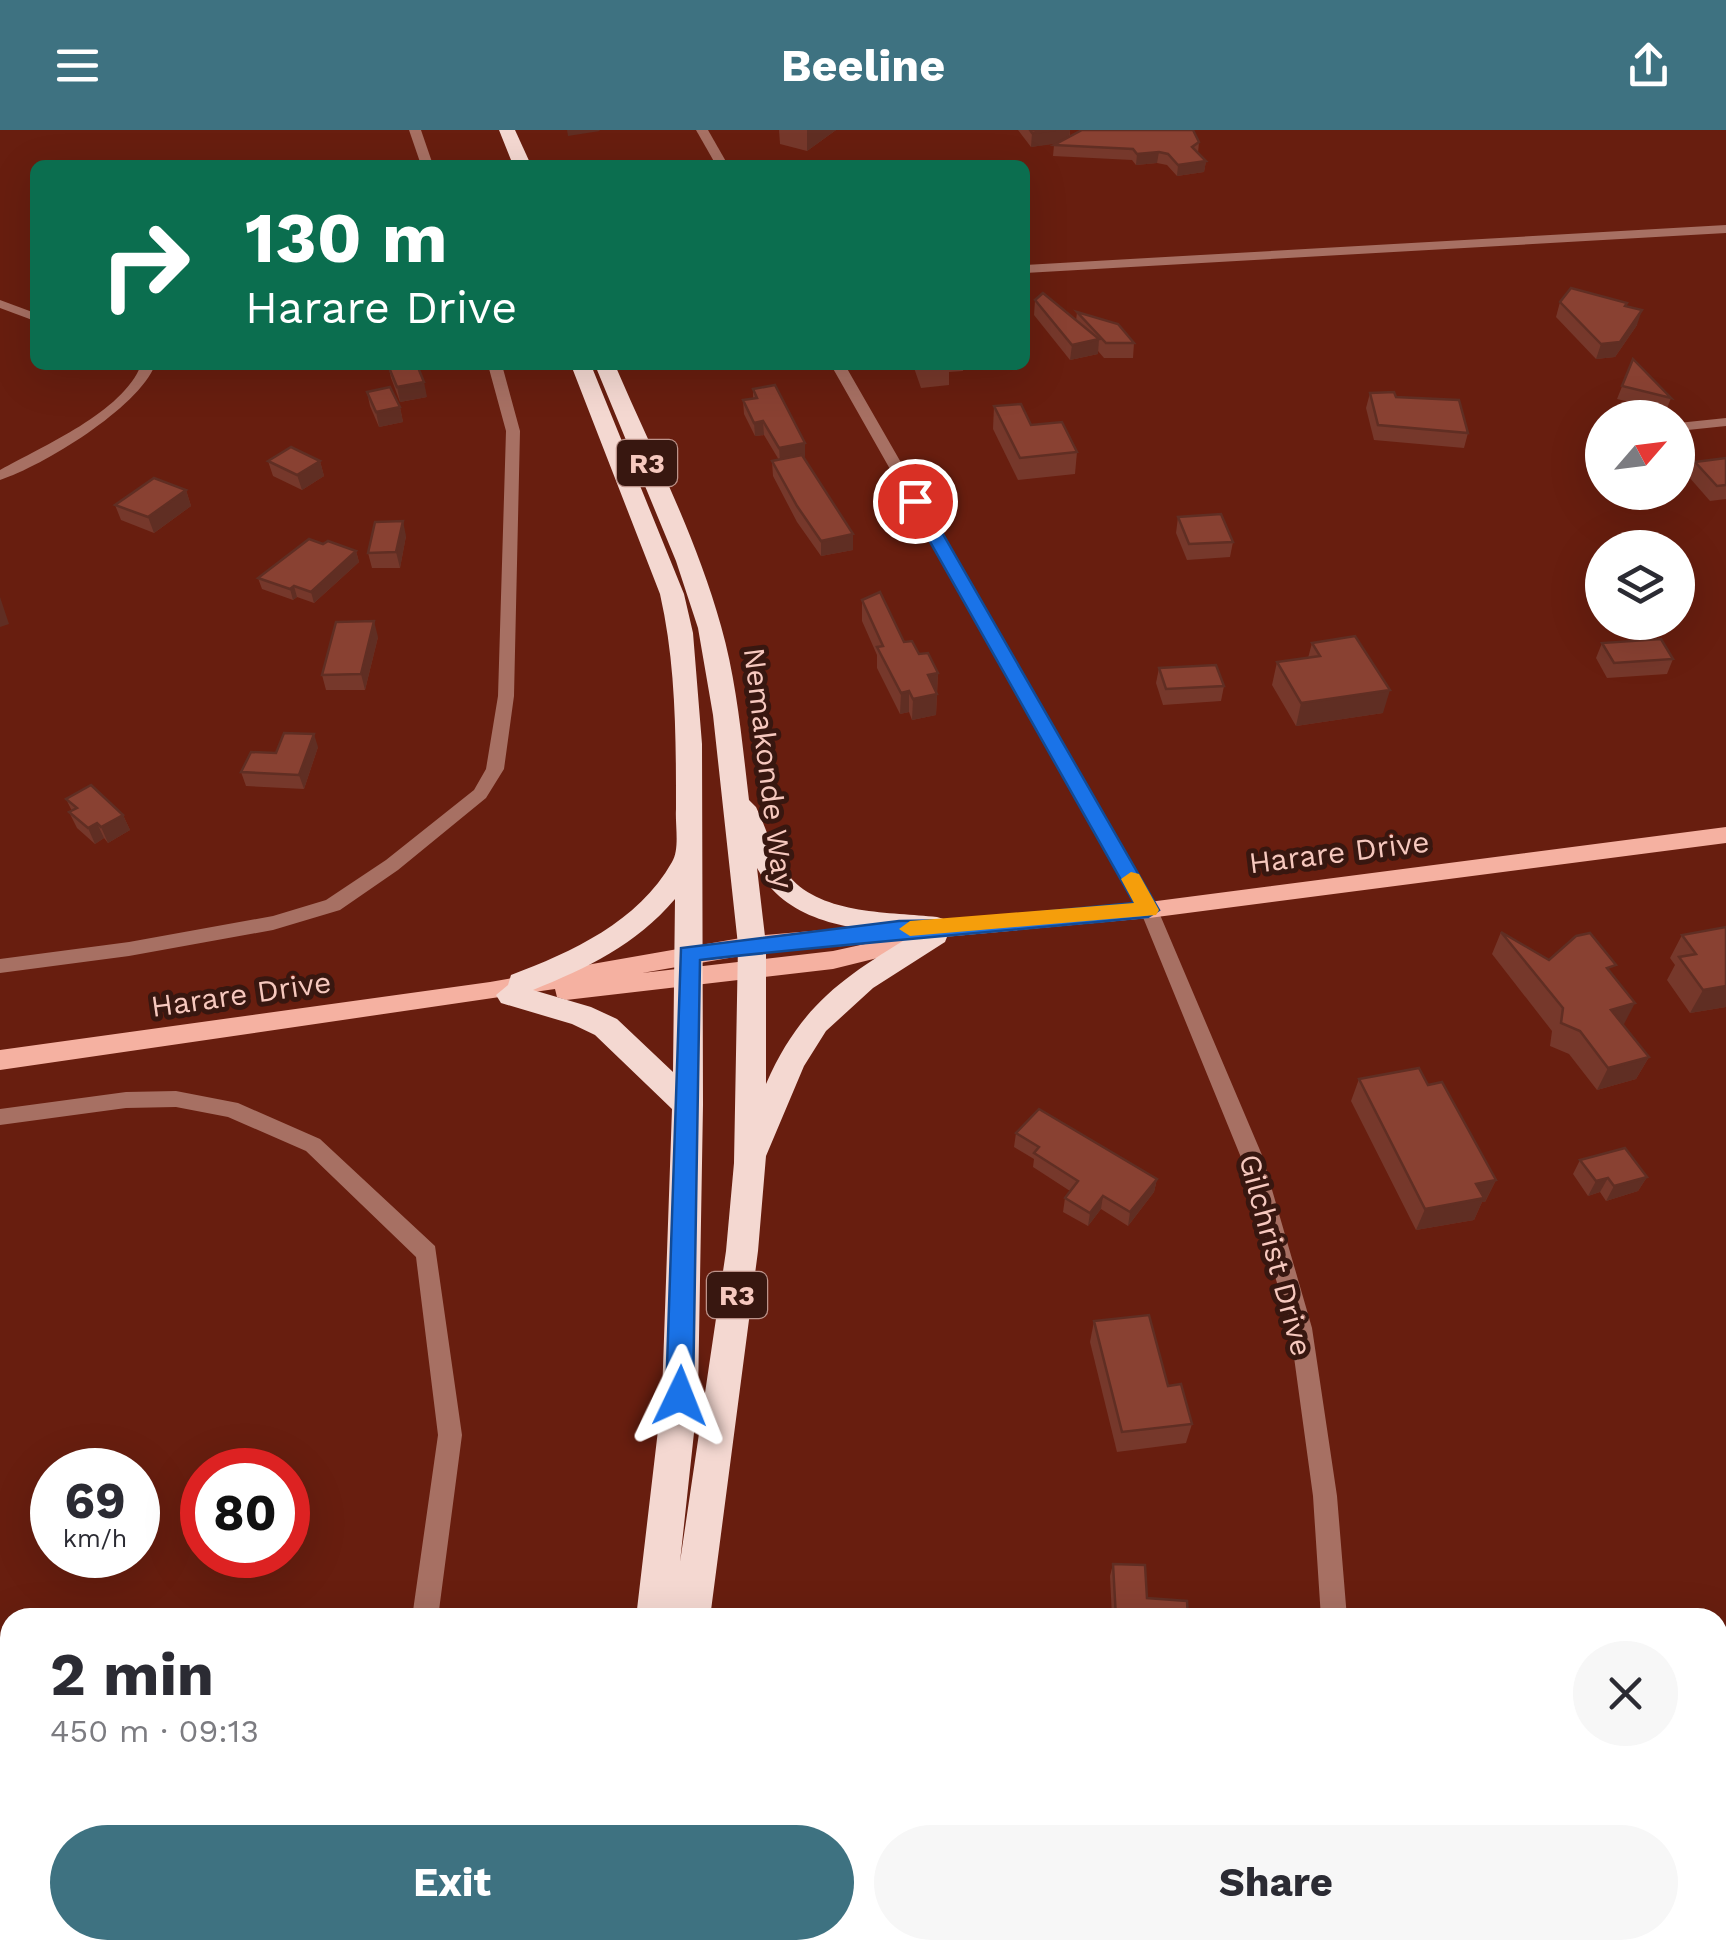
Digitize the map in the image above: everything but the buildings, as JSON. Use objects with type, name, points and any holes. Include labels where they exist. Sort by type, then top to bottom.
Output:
[{"type":"highway","points":[[508,130],[520,160]]},
{"type":"highway","name":"R3","points":[[583,370],[658,551],[681,633],[689,744],[688,1105],[680,1396],[656,1608]]},
{"type":"highway","name":"Nemakonde Way","points":[[607,370],[688,561],[710,628],[752,957],[750,1164],[742,1250],[692,1608]]},
{"type":"highway","points":[[733,786],[782,886],[801,900],[850,916],[944,930]]},
{"type":"highway","points":[[507,990],[610,945],[670,888],[689,859]]},
{"type":"highway","points":[[750,1164],[804,1038],[826,1010],[845,992],[944,930]]},
{"type":"highway","points":[[507,990],[606,1027],[688,1105]]},
{"type":"main road","name":"Harare Drive","points":[[0,1060],[752,957],[871,952],[944,930],[1148,910],[1726,835]]},
{"type":"street","points":[[415,130],[425,160]]},
{"type":"street","points":[[702,130],[719,160]]},
{"type":"street","points":[[1030,268],[1726,230]]},
{"type":"street","points":[[0,304],[30,315]]},
{"type":"street","points":[[0,476],[129,399],[148,378],[148,370]]},
{"type":"street","points":[[0,966],[130,949],[273,923],[333,905],[392,865],[480,794],[495,769],[506,696],[513,431],[495,370]]},
{"type":"street","name":"Gilchrist Drive","points":[[841,370],[1148,910],[1251,1155],[1300,1328],[1325,1496],[1333,1608]]},
{"type":"street","points":[[1695,425],[1726,422]]},
{"type":"street","points":[[0,1117],[126,1100],[176,1099],[232,1109],[313,1145],[427,1253],[450,1436],[425,1608]]},
{"type":"slow traffic","points":[[910,929],[1148,910],[1131,879]]},
{"type":"route","points":[[680,1396],[689,953],[899,929],[960,928],[1148,910],[915,501]]}]
